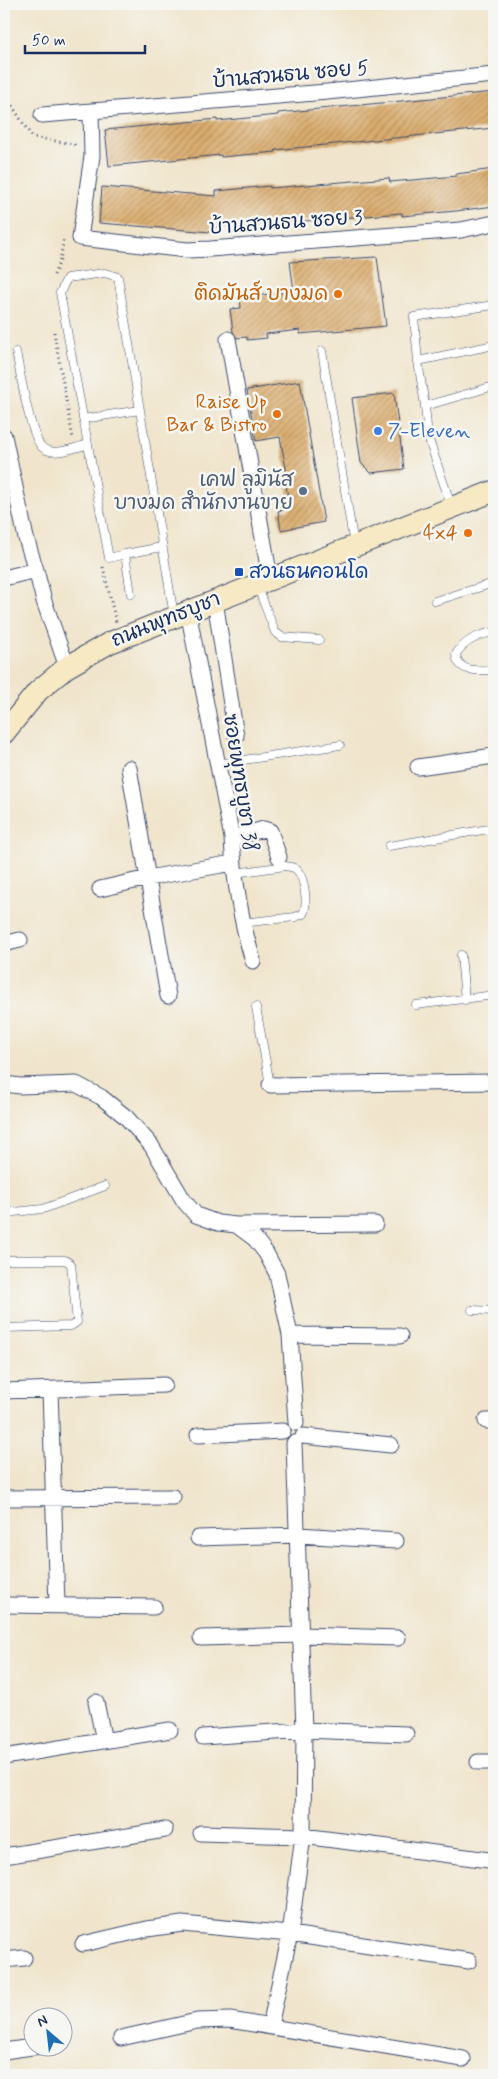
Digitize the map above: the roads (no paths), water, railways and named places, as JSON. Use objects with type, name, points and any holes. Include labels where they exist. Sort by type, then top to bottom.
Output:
[{"type":"main road","name":"ถนนพุทธบูชา","points":[[4,733],[38,691],[67,666],[109,643],[452,507],[494,495]]},
{"type":"street","name":"บ้านสวนธน ซอย 5","points":[[42,114],[91,112],[327,92],[494,75]]},
{"type":"street","name":"บ้านสวนธน ซอย 3","points":[[91,112],[92,156],[80,238],[186,250],[461,230],[494,223]]},
{"type":"street","points":[[228,340],[263,581]]},
{"type":"street","points":[[4,436],[26,538],[44,601],[67,666]]},
{"type":"street","points":[[4,578],[36,570]]},
{"type":"street","points":[[215,600],[236,736]]},
{"type":"street","name":"ซอยพุทธบูชา 38","points":[[181,614],[218,764],[232,838],[234,868],[242,923],[253,961]]},
{"type":"street","points":[[418,767],[494,756]]},
{"type":"street","points":[[130,768],[168,996]]},
{"type":"street","points":[[232,838],[264,829],[270,831],[278,857]]},
{"type":"street","points":[[100,889],[148,878],[234,868]]},
{"type":"street","points":[[4,944],[20,940]]},
{"type":"street","points":[[270,1085],[494,1082]]},
{"type":"street","points":[[4,1084],[20,1086],[76,1084],[101,1097],[126,1117],[151,1145],[184,1201],[196,1215],[218,1223],[236,1225],[375,1224]]},
{"type":"street","points":[[236,1225],[255,1239],[266,1253],[277,1274],[290,1335],[304,1730],[303,1836],[290,1934],[270,2026]]},
{"type":"street","points":[[290,1335],[400,1336]]},
{"type":"street","points":[[4,1390],[164,1385]]},
{"type":"street","points":[[50,1390],[57,1606]]},
{"type":"street","points":[[198,1435],[294,1433],[391,1445]]},
{"type":"street","points":[[4,1498],[173,1498]]},
{"type":"street","points":[[198,1538],[298,1535],[396,1541]]},
{"type":"street","points":[[4,1605],[154,1607]]},
{"type":"street","points":[[201,1638],[301,1635],[398,1638]]},
{"type":"street","points":[[96,1702],[104,1741]]},
{"type":"street","points":[[4,1757],[170,1730]]},
{"type":"street","points":[[203,1736],[304,1730],[406,1734]]},
{"type":"street","points":[[478,1762],[494,1762]]},
{"type":"street","points":[[4,1856],[165,1830]]},
{"type":"street","points":[[201,1833],[303,1836],[490,1860]]},
{"type":"street","points":[[83,1944],[148,1929],[182,1924],[290,1934],[469,1961]]},
{"type":"street","points":[[4,1960],[24,1958]]},
{"type":"street","points":[[121,2038],[197,2020],[230,2020],[463,2059]]},
{"type":"street","points":[[4,2051],[22,2048]]},
{"type":"lane","points":[[162,547],[109,558],[60,293],[67,278],[105,272],[118,277],[162,547],[181,614]]},
{"type":"lane","points":[[452,507],[428,437],[414,317],[494,305]]},
{"type":"lane","points":[[418,361],[494,345]]},
{"type":"lane","points":[[322,351],[354,545]]},
{"type":"lane","points":[[16,352],[33,430],[38,442],[43,448],[53,451],[62,451],[88,445]]},
{"type":"lane","points":[[425,406],[494,386]]},
{"type":"lane","points":[[83,420],[140,410]]},
{"type":"lane","points":[[125,554],[131,594]]},
{"type":"lane","points":[[263,581],[275,632],[282,637],[320,640]]},
{"type":"lane","points":[[435,601],[494,583]]},
{"type":"lane","points":[[494,632],[480,635],[467,642],[456,654],[460,665],[466,669],[494,670]]},
{"type":"lane","points":[[218,764],[340,745]]},
{"type":"lane","points":[[389,846],[494,828]]},
{"type":"lane","points":[[234,868],[285,866],[294,868],[301,879],[306,901],[306,908],[303,914],[295,917],[242,923]]},
{"type":"lane","points":[[461,955],[465,1000]]},
{"type":"lane","points":[[416,1005],[494,995]]},
{"type":"lane","points":[[256,1007],[270,1085]]},
{"type":"lane","points":[[4,1213],[43,1209],[105,1186]]},
{"type":"lane","points":[[4,1260],[65,1260],[71,1264],[77,1322],[71,1326],[4,1328]]},
{"type":"lane","points":[[472,1310],[494,1311]]},
{"type":"place","name":"ติดมันส์ บางมด","points":[[338,294]]},
{"type":"place","name":"Raise Up Bar & Bistro","points":[[277,414]]},
{"type":"place","name":"7-Eleven","points":[[378,431]]},
{"type":"place","name":"เคฟ ลูมินัส บางมด สำนักงานขาย","points":[[303,491]]},
{"type":"place","name":"4x4","points":[[468,533]]},
{"type":"place","name":"สวนธนคอนโด","points":[[239,572]]}]
